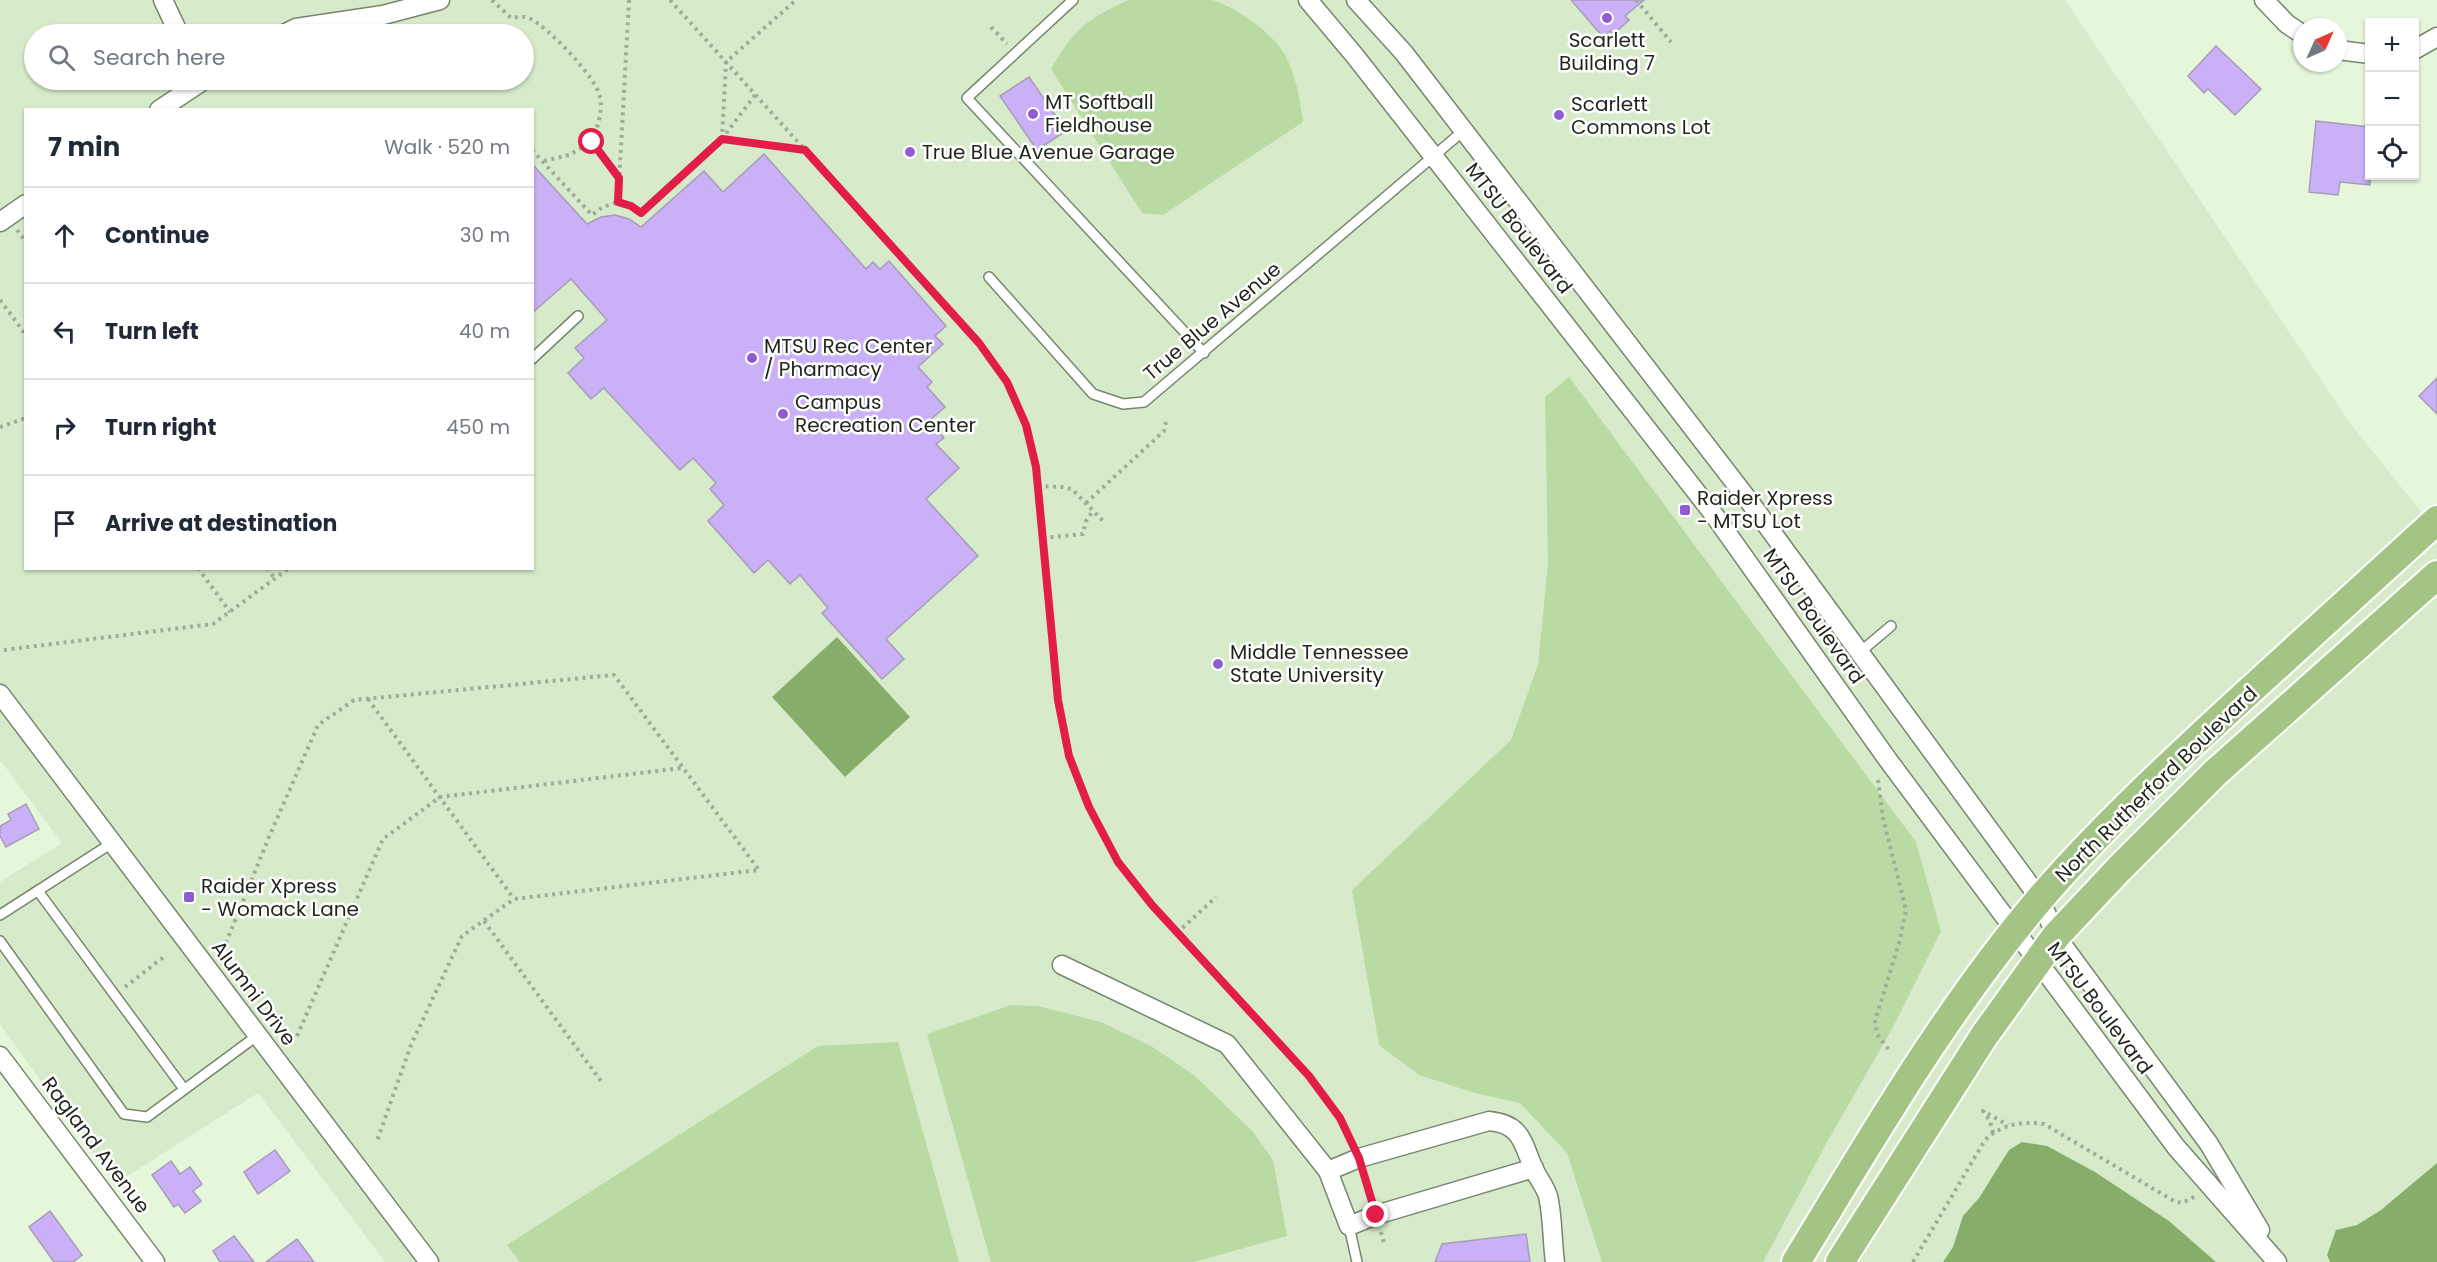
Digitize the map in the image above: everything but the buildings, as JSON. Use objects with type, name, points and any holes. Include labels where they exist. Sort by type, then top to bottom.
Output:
[{"type":"main road","name":"North Rutherford Boulevard","points":[[1796,1262],[1921,1060],[2014,931],[2040,899],[2120,813],[2437,520]]},
{"type":"main road","name":"North Rutherford Boulevard","points":[[1840,1262],[1977,1046],[2056,936],[2215,773],[2437,574]]},
{"type":"street","points":[[163,0],[174,24]]},
{"type":"street","points":[[323,24],[383,15],[440,0]]},
{"type":"street","name":"MTSU Boulevard","points":[[1308,0],[1434,156],[1712,512],[1888,760],[2176,1147],[2278,1262]]},
{"type":"street","name":"MTSU Boulevard","points":[[1356,0],[1404,53],[1462,132],[1749,501],[2040,899],[2056,936],[2209,1144],[2278,1262]]},
{"type":"street","points":[[2264,0],[2293,28]]},
{"type":"street","points":[[2419,48],[2437,37]]},
{"type":"street","points":[[2347,51],[2365,53]]},
{"type":"street","points":[[162,108],[188,90]]},
{"type":"street","points":[[8,226],[24,206]]},
{"type":"street","name":"Alumni Drive","points":[[0,694],[429,1262]]},
{"type":"street","points":[[1062,964],[1227,1044],[1328,1171],[1349,1226],[1376,1215],[1534,1168]]},
{"type":"street","name":"Ragland Avenue","points":[[0,1056],[155,1262]]},
{"type":"street","points":[[1328,1171],[1359,1158],[1488,1121],[1502,1122],[1523,1138],[1548,1196],[1555,1262]]},
{"type":"lane","points":[[1074,0],[967,98],[1204,353]]},
{"type":"lane","name":"True Blue Avenue","points":[[990,277],[1093,394],[1123,404],[1144,402],[1462,132]]},
{"type":"lane","points":[[534,357],[578,316]]},
{"type":"lane","points":[[1859,653],[1891,626]]},
{"type":"lane","points":[[0,915],[112,843]]},
{"type":"lane","points":[[38,891],[184,1089]]},
{"type":"lane","points":[[0,941],[124,1114],[147,1117],[258,1035]]},
{"type":"lane","points":[[1349,1226],[1357,1262]]},
{"type":"path","points":[[492,0],[511,18],[528,17],[542,26],[593,81],[600,94],[600,119],[592,142],[569,155],[544,161]]},
{"type":"path","points":[[618,202],[629,0]]},
{"type":"path","points":[[670,0],[979,343],[1007,382],[1026,425],[1036,467],[1058,700],[1069,756],[1089,807],[1118,862],[1177,933],[1309,1076],[1340,1118],[1359,1158],[1384,1243]]},
{"type":"path","points":[[722,139],[726,62],[796,0]]},
{"type":"path","points":[[1636,0],[1671,42]]},
{"type":"path","points":[[991,27],[1016,53]]},
{"type":"path","points":[[534,152],[592,215],[603,207],[618,202],[631,206],[641,213],[722,139],[755,95]]},
{"type":"path","points":[[722,139],[805,150]]},
{"type":"path","points":[[592,142],[619,178]]},
{"type":"path","points":[[8,226],[24,240]]},
{"type":"path","points":[[0,300],[24,331]]},
{"type":"path","points":[[0,427],[24,418]]},
{"type":"path","points":[[1086,503],[1164,431],[1166,422]]},
{"type":"path","points":[[1038,486],[1072,489],[1105,523]]},
{"type":"path","points":[[1043,538],[1083,534],[1086,521],[1093,511]]},
{"type":"path","points":[[199,570],[230,612]]},
{"type":"path","points":[[268,570],[274,579]]},
{"type":"path","points":[[4,650],[213,624],[286,570]]},
{"type":"path","points":[[226,943],[318,725],[354,700],[614,675],[759,870],[514,898],[462,936],[411,1045],[377,1141]]},
{"type":"path","points":[[368,699],[514,898]]},
{"type":"path","points":[[297,1036],[383,839],[440,797],[683,768]]},
{"type":"path","points":[[1877,771],[1883,818],[1906,909],[1899,943],[1875,1022],[1878,1034],[1889,1050]]},
{"type":"path","points":[[1177,933],[1216,897]]},
{"type":"path","points":[[484,921],[603,1084]]},
{"type":"path","points":[[115,995],[165,956]]},
{"type":"path","points":[[1993,1133],[1990,1121],[1983,1111],[2009,1126]]},
{"type":"path","points":[[1913,1262],[1985,1140],[1993,1133],[2009,1126],[2029,1122],[2044,1124],[2175,1201],[2182,1203],[2197,1196]]},
{"type":"shaded area","name":"Middle Tennessee State University","points":[[0,0],[2065,0],[2351,424],[2437,532],[2437,1262],[385,1262],[258,1093],[115,1184],[0,1024],[0,882],[62,843],[0,760]]},
{"type":"shaded area","points":[[1128,0],[1212,0],[1232,8],[1263,30],[1285,55],[1295,79],[1303,122],[1163,215],[1142,213],[1051,69],[1067,44],[1083,27],[1102,13]]},
{"type":"shaded area","points":[[1569,377],[1916,842],[1941,931],[1892,1029],[1826,1144],[1763,1262],[1602,1262],[1567,1153],[1520,1103],[1475,1093],[1419,1075],[1379,1045],[1352,890],[1511,740],[1538,665],[1548,563],[1545,397]]},
{"type":"shaded area","points":[[837,637],[910,717],[845,777],[772,697]]},
{"type":"shaded area","points":[[1011,1005],[1038,1006],[1101,1022],[1151,1046],[1194,1075],[1253,1132],[1273,1160],[1287,1236],[1194,1262],[991,1262],[927,1034]]},
{"type":"shaded area","points":[[898,1042],[959,1262],[520,1262],[507,1245],[818,1046]]},
{"type":"shaded area","points":[[2022,1142],[2047,1146],[2095,1172],[2169,1221],[2216,1262],[1943,1262],[1953,1247],[1963,1216],[1979,1198],[2009,1150]]},
{"type":"shaded area","points":[[2437,1163],[2437,1262],[2330,1262],[2327,1255],[2336,1230],[2357,1225],[2381,1210]]},
{"type":"place","name":"Scarlett Building 7","points":[[1607,18]]},
{"type":"place","name":"MT Softball Fieldhouse","points":[[1033,114]]},
{"type":"place","name":"Scarlett Commons Lot","points":[[1559,115]]},
{"type":"place","name":"True Blue Avenue Garage","points":[[910,152]]},
{"type":"place","name":"MTSU Rec Center / Pharmacy","points":[[752,358]]},
{"type":"place","name":"Campus Recreation Center","points":[[783,414]]},
{"type":"place","name":"Raider Xpress - MTSU Lot","points":[[1685,510]]},
{"type":"place","name":"Middle Tennessee State University","points":[[1218,664]]},
{"type":"place","name":"Raider Xpress - Womack Lane","points":[[189,897]]},
{"type":"route","points":[[592,142],[619,178],[618,202],[631,206],[641,213],[722,139],[805,150],[979,343],[1007,382],[1026,425],[1036,467],[1058,700],[1069,756],[1089,807],[1118,862],[1152,905],[1309,1076],[1340,1118],[1359,1158],[1376,1215]]}]
